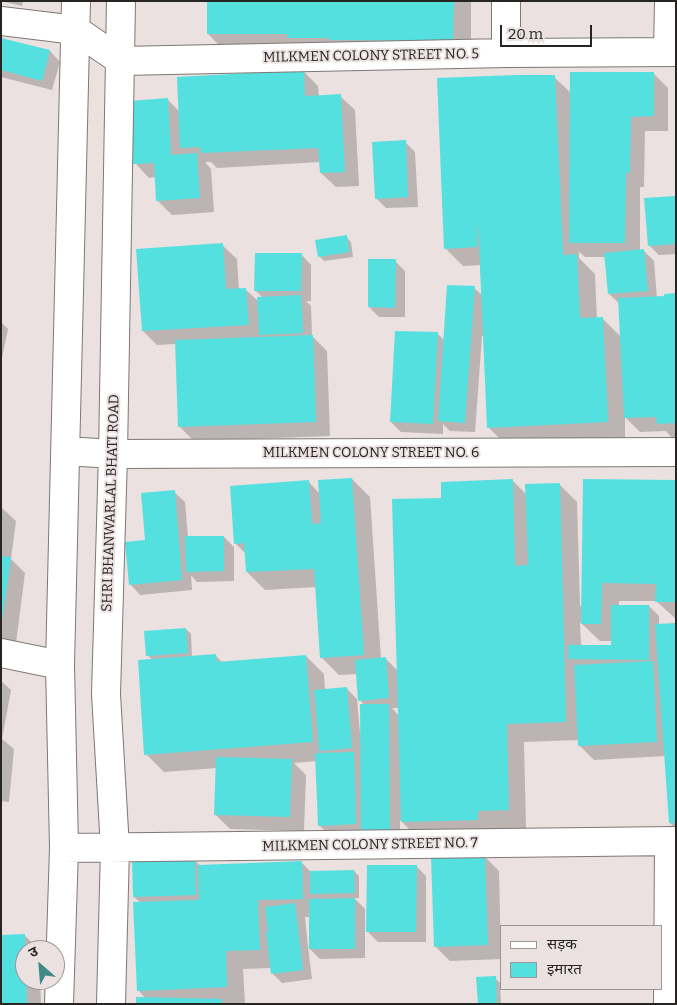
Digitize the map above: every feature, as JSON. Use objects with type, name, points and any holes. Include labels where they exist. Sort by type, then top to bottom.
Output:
[{"type":"street","points":[[59,1004],[64,848],[60,665],[76,1]]},
{"type":"street","name":"SHRI BHANWARLAL BHATI ROAD","points":[[110,1004],[116,848],[106,694],[113,454],[121,1]]},
{"type":"street","points":[[506,1],[506,53]]},
{"type":"street","points":[[669,1],[672,52]]},
{"type":"street","points":[[1,21],[76,30],[121,62]]},
{"type":"street","name":"MILKMEN COLONY STREET NO. 5","points":[[121,62],[506,53],[672,52]]},
{"type":"street","name":"MILKMEN COLONY STREET NO. 6","points":[[66,451],[113,454],[676,452]]},
{"type":"street","points":[[1,654],[60,665]]},
{"type":"street","points":[[668,1004],[673,841]]},
{"type":"street","name":"MILKMEN COLONY STREET NO. 7","points":[[64,848],[673,841]]},
{"type":"building","points":[[207,1],[454,1],[453,41],[329,40],[329,38],[287,38],[287,34],[207,34]]},
{"type":"building","points":[[1,38],[50,50],[42,81],[1,70]]},
{"type":"building","points":[[304,70],[305,96],[341,94],[345,172],[320,173],[318,148],[201,153],[200,147],[180,148],[177,77]]},
{"type":"building","points":[[570,72],[654,72],[654,116],[631,117],[630,173],[626,173],[625,243],[569,243]]},
{"type":"building","points":[[555,75],[563,255],[577,254],[580,318],[603,317],[608,422],[487,428],[478,221],[477,247],[444,249],[437,78]]},
{"type":"building","points":[[168,98],[171,155],[197,153],[200,198],[156,201],[154,163],[133,164],[129,101]]},
{"type":"building","points":[[406,140],[408,197],[375,199],[372,142]]},
{"type":"building","points":[[676,196],[676,244],[648,246],[644,198]]},
{"type":"building","points":[[347,235],[349,252],[318,257],[315,240]]},
{"type":"building","points":[[223,243],[226,289],[246,288],[249,325],[142,331],[136,249]]},
{"type":"building","points":[[644,249],[648,291],[608,294],[604,253]]},
{"type":"building","points":[[255,253],[302,253],[301,291],[254,291]]},
{"type":"building","points":[[368,259],[396,259],[395,308],[368,307]]},
{"type":"building","points":[[447,285],[475,286],[465,423],[438,421]]},
{"type":"building","points":[[676,293],[676,423],[657,424],[656,417],[624,418],[618,298],[664,296],[664,294]]},
{"type":"building","points":[[301,295],[303,333],[259,335],[257,297]]},
{"type":"building","points":[[395,331],[438,332],[433,424],[390,422]]},
{"type":"building","points":[[313,335],[316,422],[178,427],[175,340]]},
{"type":"building","points":[[352,478],[364,655],[320,658],[314,569],[246,572],[244,543],[234,544],[230,486],[309,480],[312,524],[321,523],[318,480]]},
{"type":"building","points":[[513,479],[515,566],[528,565],[525,484],[560,483],[566,722],[507,724],[509,810],[478,811],[478,820],[401,822],[392,499],[441,498],[441,482]]},
{"type":"building","points":[[583,479],[676,480],[676,602],[655,602],[656,584],[602,583],[601,624],[581,624]]},
{"type":"building","points":[[175,490],[182,580],[129,585],[125,542],[145,540],[141,493]]},
{"type":"building","points":[[185,536],[224,536],[224,571],[186,572]]},
{"type":"building","points":[[1,556],[11,557],[2,621],[1,621]]},
{"type":"building","points":[[611,605],[649,605],[649,660],[568,659],[568,645],[611,645]]},
{"type":"building","points":[[676,623],[676,823],[669,823],[655,624]]},
{"type":"building","points":[[186,628],[188,653],[146,656],[144,631]]},
{"type":"building","points":[[216,654],[217,662],[306,655],[313,742],[144,755],[138,660]]},
{"type":"building","points":[[386,657],[389,698],[358,701],[355,660]]},
{"type":"building","points":[[653,661],[657,742],[578,746],[574,665]]},
{"type":"building","points":[[347,687],[352,748],[319,751],[314,690]]},
{"type":"building","points":[[360,704],[389,704],[390,832],[361,833]]},
{"type":"building","points":[[354,752],[356,824],[318,826],[315,753]]},
{"type":"building","points":[[216,757],[292,759],[290,817],[214,815]]},
{"type":"building","points":[[485,855],[488,945],[434,947],[431,857]]},
{"type":"building","points":[[195,858],[196,895],[133,897],[132,860]]},
{"type":"building","points":[[302,861],[303,899],[258,900],[260,950],[226,951],[227,987],[137,991],[133,902],[199,900],[198,865]]},
{"type":"building","points":[[367,865],[417,865],[416,932],[366,932]]},
{"type":"building","points":[[354,870],[355,893],[310,894],[310,871]]},
{"type":"building","points":[[355,898],[355,949],[309,949],[309,899]]},
{"type":"building","points":[[295,903],[303,970],[271,974],[265,907]]},
{"type":"building","points":[[25,934],[25,940],[15,940],[15,990],[27,990],[27,1004],[1,1004],[1,935]]},
{"type":"building","points":[[496,976],[497,1003],[478,1004],[476,977]]},
{"type":"building","points":[[136,997],[222,999],[222,1004],[136,1004]]}]
